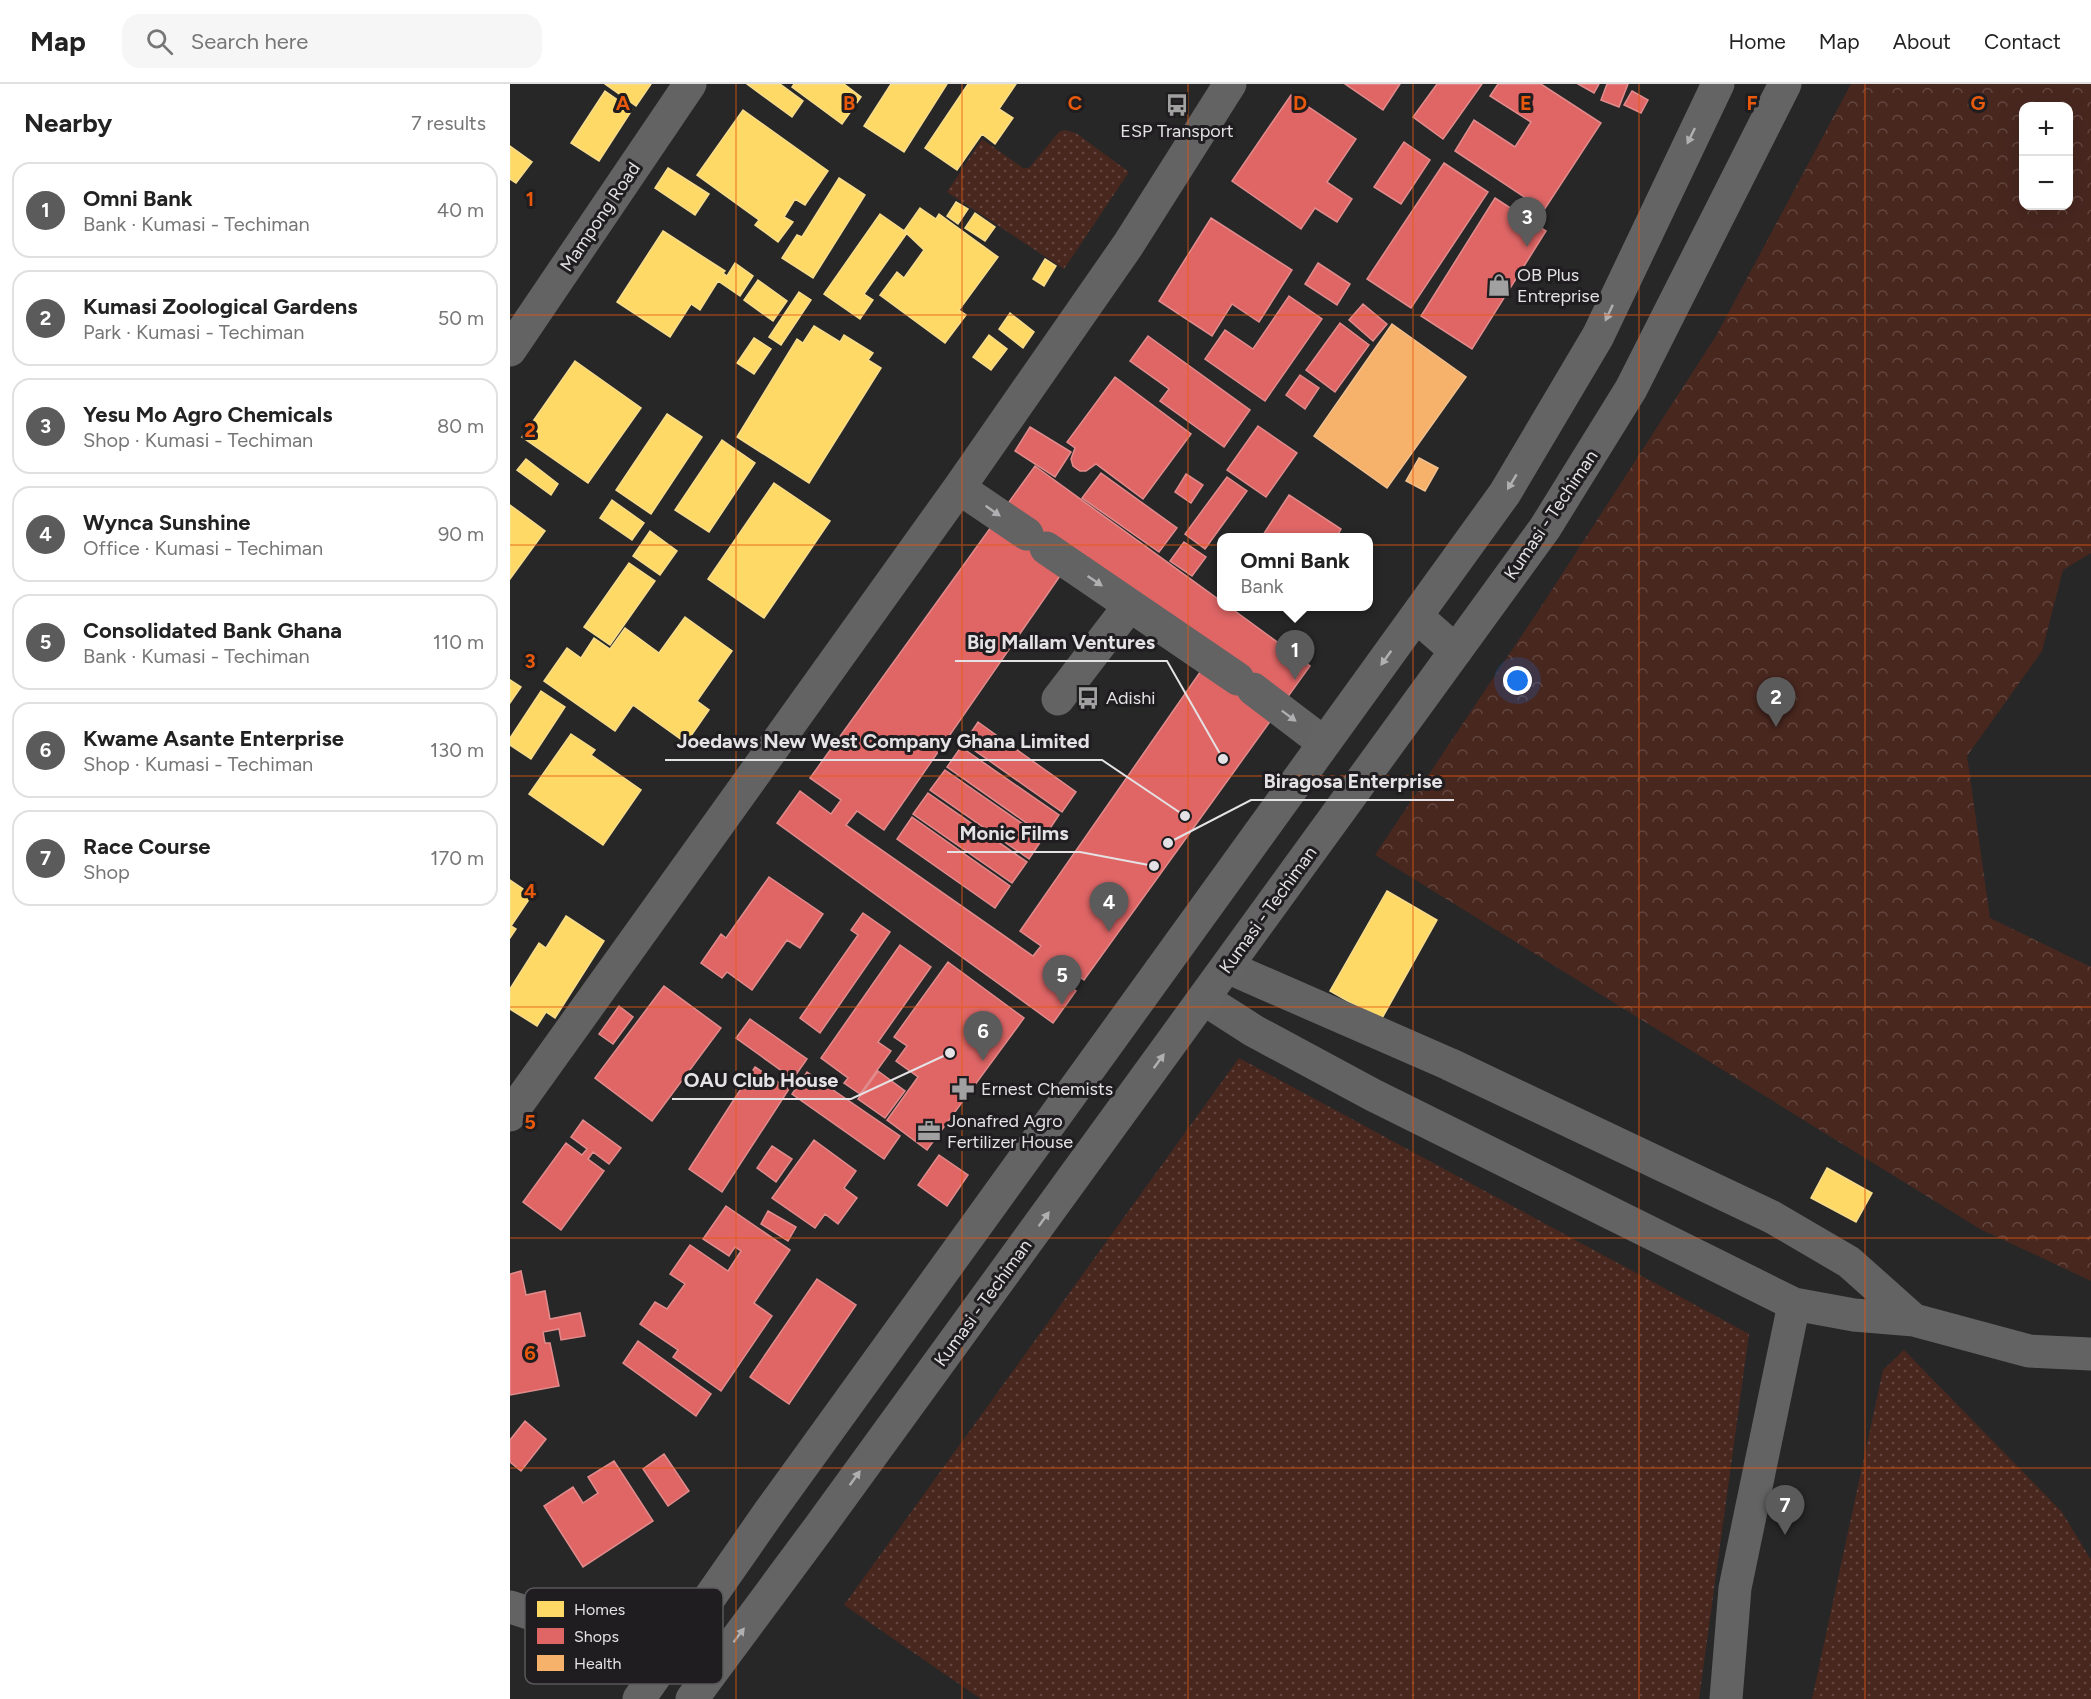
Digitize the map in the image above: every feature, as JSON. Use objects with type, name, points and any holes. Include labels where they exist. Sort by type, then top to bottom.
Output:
[{"type":"main road","points":[[716,1588],[1505,493],[1598,336],[1718,84]]},
{"type":"main road","name":"Kumasi - Techiman","points":[[723,1657],[1545,528],[1632,389],[1785,84]]},
{"type":"main road","points":[[1416,616],[1456,651]]},
{"type":"main road","points":[[639,1699],[649,1684]]},
{"type":"main road","name":"Kumasi - Techiman","points":[[692,1699],[703,1684]]},
{"type":"street","name":"Mampong Road","points":[[510,350],[690,84]]},
{"type":"street","points":[[510,1115],[959,488],[1128,245],[1230,84]]},
{"type":"street","points":[[959,488],[1246,684],[1324,743]]},
{"type":"street","points":[[1058,699],[1130,605]]},
{"type":"street","points":[[1227,967],[1449,1064],[1772,1217],[1849,1262],[1914,1320]]},
{"type":"street","points":[[1204,999],[1254,1031],[1373,1095],[1794,1304],[1854,1315],[1914,1320],[2029,1351],[2091,1354]]},
{"type":"street","points":[[1726,1699],[1735,1588],[1794,1304]]},
{"type":"street","points":[[510,1607],[525,1612]]},
{"type":"green space","points":[[1851,84],[2091,84],[2091,553],[2063,570],[2042,651],[1967,756],[1990,918],[2091,967],[2091,1281],[1980,1229],[1375,855],[1546,599],[1716,336]]},
{"type":"green space","points":[[1065,130],[1076,133],[1129,172],[1064,269],[947,192],[982,139],[1023,168],[1029,168],[1059,132]]},
{"type":"green space","points":[[1239,1058],[1749,1334],[1699,1699],[981,1699],[844,1605]]},
{"type":"green space","points":[[1904,1350],[2062,1512],[2091,1560],[2091,1699],[1812,1699],[1883,1370]]},
{"type":"building: Homes","points":[[605,84],[651,84],[636,106]]},
{"type":"building: Homes","points":[[747,84],[780,84],[803,101],[792,117]]},
{"type":"building: Homes","points":[[794,84],[844,84],[861,97],[842,124],[792,87]]},
{"type":"building: Homes","points":[[891,84],[947,84],[904,152],[864,126]]},
{"type":"building: Homes","points":[[968,84],[1016,84],[999,109],[1013,118],[995,144],[982,134],[957,170],[925,148]]},
{"type":"building: Homes","points":[[605,91],[632,110],[599,161],[571,143]]},
{"type":"building: Homes","points":[[743,110],[828,171],[805,205],[795,199],[784,217],[793,222],[778,242],[755,225],[759,220],[697,175]]},
{"type":"building: Homes","points":[[510,146],[532,162],[516,183],[510,179]]},
{"type":"building: Homes","points":[[668,168],[709,194],[695,215],[655,188]]},
{"type":"building: Homes","points":[[839,178],[865,195],[813,278],[782,258],[797,235],[802,237]]},
{"type":"building: Homes","points":[[956,202],[968,209],[958,224],[947,216]]},
{"type":"building: Homes","points":[[920,208],[936,219],[939,214],[998,257],[959,310],[966,315],[945,343],[880,295],[897,272],[904,278],[924,250],[904,231]]},
{"type":"building: Homes","points":[[975,213],[995,227],[985,241],[965,228]]},
{"type":"building: Homes","points":[[880,214],[907,233],[864,294],[873,300],[860,319],[824,294]]},
{"type":"building: Homes","points":[[663,231],[725,271],[723,273],[727,276],[735,263],[753,276],[740,296],[718,281],[700,310],[691,304],[670,337],[617,302]]},
{"type":"building: Homes","points":[[1045,259],[1056,266],[1044,286],[1033,279]]},
{"type":"building: Homes","points":[[758,280],[787,301],[773,321],[744,300]]},
{"type":"building: Homes","points":[[799,292],[811,300],[781,345],[769,337]]},
{"type":"building: Homes","points":[[1010,313],[1034,332],[1023,348],[999,329]]},
{"type":"building: Homes","points":[[814,326],[840,342],[844,335],[873,353],[868,360],[881,368],[809,483],[737,437],[797,339],[803,343]]},
{"type":"building: Homes","points":[[989,335],[1007,349],[991,370],[973,357]]},
{"type":"building: Homes","points":[[754,338],[771,349],[754,374],[737,363]]},
{"type":"building: Homes","points":[[575,361],[641,408],[588,483],[522,437]]},
{"type":"building: Homes","points":[[667,414],[702,437],[651,514],[616,490]]},
{"type":"building: Homes","points":[[722,440],[755,463],[709,532],[675,510]]},
{"type":"building: Homes","points":[[526,459],[558,484],[551,495],[517,470]]},
{"type":"building: Homes","points":[[774,483],[830,521],[764,618],[708,579]]},
{"type":"building: Homes","points":[[612,500],[644,523],[632,540],[600,518]]},
{"type":"building: Homes","points":[[510,505],[545,531],[510,579]]},
{"type":"building: Homes","points":[[650,531],[677,551],[660,575],[633,556]]},
{"type":"building: Homes","points":[[629,563],[655,581],[610,645],[584,627]]},
{"type":"building: Homes","points":[[685,617],[732,651],[697,701],[709,710],[686,743],[633,705],[615,731],[544,681],[567,648],[581,658],[594,638],[610,649],[625,628],[659,653]]},
{"type":"building: Homes","points":[[510,680],[521,687],[510,703]]},
{"type":"building: Homes","points":[[541,691],[565,707],[531,759],[510,745],[510,738]]},
{"type":"building: Homes","points":[[571,734],[595,750],[591,755],[641,790],[603,845],[529,794]]},
{"type":"building: Homes","points":[[510,880],[532,895],[511,926],[516,929],[510,938]]},
{"type":"building: Homes","points":[[1387,891],[1437,920],[1381,1020],[1330,991]]},
{"type":"building: Homes","points":[[566,916],[604,941],[555,1018],[546,1012],[537,1026],[510,1009],[510,989],[539,943],[546,948]]},
{"type":"building: Homes","points":[[1827,1168],[1872,1193],[1856,1222],[1811,1198]]},
{"type":"building: Shops","points":[[1345,84],[1400,84],[1383,110]]},
{"type":"building: Shops","points":[[1437,84],[1482,84],[1443,139],[1413,117]]},
{"type":"building: Shops","points":[[1498,84],[1541,84],[1601,123],[1544,210],[1455,151],[1474,120],[1515,147],[1531,122],[1490,96]]},
{"type":"building: Shops","points":[[1578,84],[1599,84],[1594,93]]},
{"type":"building: Shops","points":[[1607,84],[1628,84],[1619,107],[1601,100]]},
{"type":"building: Shops","points":[[1632,91],[1648,100],[1641,113],[1624,105]]},
{"type":"building: Shops","points":[[1291,95],[1356,139],[1327,182],[1352,199],[1337,222],[1315,208],[1301,229],[1232,181]]},
{"type":"building: Shops","points":[[1404,142],[1430,160],[1401,204],[1374,187]]},
{"type":"building: Shops","points":[[1444,163],[1488,192],[1411,308],[1367,279]]},
{"type":"building: Shops","points":[[1495,198],[1546,231],[1472,349],[1421,316]]},
{"type":"building: Shops","points":[[1211,218],[1292,270],[1259,322],[1232,304],[1212,336],[1159,301]]},
{"type":"building: Shops","points":[[1318,263],[1350,284],[1337,305],[1305,284]]},
{"type":"building: Shops","points":[[1289,296],[1322,319],[1265,401],[1205,359],[1225,330],[1253,349]]},
{"type":"building: Shops","points":[[1363,304],[1387,324],[1373,341],[1349,320]]},
{"type":"building: Shops","points":[[1340,323],[1369,345],[1335,392],[1306,370]]},
{"type":"building: Shops","points":[[1148,336],[1250,410],[1224,447],[1160,401],[1169,389],[1130,361]]},
{"type":"building: Shops","points":[[1300,375],[1319,388],[1305,409],[1286,395]]},
{"type":"building: Shops","points":[[1115,377],[1191,434],[1143,499],[1096,464],[1086,471],[1080,471],[1073,466],[1071,459],[1075,448],[1067,442]]},
{"type":"building: Shops","points":[[1258,426],[1297,453],[1266,497],[1227,470]]},
{"type":"building: Shops","points":[[1030,427],[1071,452],[1055,477],[1015,451]]},
{"type":"building: Shops","points":[[1035,466],[1217,598],[1217,611],[1235,611],[1310,666],[1084,980],[1055,960],[1048,970],[1076,991],[1053,1023],[777,823],[800,791],[831,814],[841,800],[810,778]],"holes":[[[1062,573],[1203,668],[1020,931],[1041,946],[1033,956],[846,825],[857,811],[884,830]]]},
{"type":"building: Shops","points":[[1101,473],[1177,528],[1159,552],[1082,498]]},
{"type":"building: Shops","points":[[1186,474],[1203,485],[1191,503],[1175,492]]},
{"type":"building: Shops","points":[[1227,477],[1247,491],[1205,549],[1185,534]]},
{"type":"building: Shops","points":[[1289,495],[1341,529],[1339,533],[1264,533]]},
{"type":"building: Shops","points":[[1184,542],[1206,557],[1192,576],[1170,561]]},
{"type":"building: Shops","points":[[978,722],[1076,792],[1062,812],[964,743]]},
{"type":"building: Shops","points":[[961,747],[1059,815],[1045,836],[947,767]]},
{"type":"building: Shops","points":[[945,770],[1043,838],[1029,859],[930,790]]},
{"type":"building: Shops","points":[[928,793],[1027,862],[1012,883],[913,814]]},
{"type":"building: Shops","points":[[912,817],[1010,886],[995,908],[897,839]]},
{"type":"building: Shops","points":[[769,877],[823,914],[800,948],[787,940],[752,990],[727,972],[722,978],[701,963],[721,934],[726,938]]},
{"type":"building: Shops","points":[[863,913],[890,932],[820,1033],[800,1018],[858,935],[851,930]]},
{"type":"building: Shops","points":[[900,945],[931,967],[878,1042],[891,1051],[860,1094],[844,1083],[848,1078],[821,1058]]},
{"type":"building: Shops","points":[[948,962],[1024,1018],[927,1150],[887,1120],[918,1077],[896,1061],[907,1046],[894,1037]]},
{"type":"building: Shops","points":[[664,986],[721,1028],[652,1121],[595,1078]]},
{"type":"building: Shops","points":[[619,1006],[633,1017],[613,1044],[599,1034]]},
{"type":"building: Shops","points":[[750,1019],[807,1059],[793,1079],[736,1038]]},
{"type":"building: Shops","points":[[755,1067],[789,1089],[722,1192],[689,1169]]},
{"type":"building: Shops","points":[[878,1071],[905,1091],[885,1118],[858,1099]]},
{"type":"building: Shops","points":[[807,1072],[900,1136],[884,1159],[792,1094]]},
{"type":"building: Shops","points":[[583,1120],[621,1148],[609,1164],[593,1152],[588,1159],[604,1171],[561,1230],[523,1202],[566,1143],[582,1155],[587,1149],[571,1137]]},
{"type":"building: Shops","points":[[814,1140],[856,1171],[844,1188],[857,1198],[838,1224],[825,1214],[815,1228],[772,1198]]},
{"type":"building: Shops","points":[[772,1146],[792,1159],[776,1182],[757,1168]]},
{"type":"building: Shops","points":[[939,1155],[968,1175],[947,1206],[918,1185]]},
{"type":"building: Shops","points":[[726,1206],[790,1250],[754,1303],[772,1316],[721,1391],[673,1357],[678,1350],[640,1324],[655,1302],[667,1309],[685,1284],[670,1274],[690,1245],[728,1271],[741,1251],[735,1247],[729,1256],[703,1239]]},
{"type":"building: Shops","points":[[768,1211],[796,1227],[788,1241],[761,1224]]},
{"type":"building: Shops","points":[[521,1271],[526,1295],[545,1291],[550,1319],[580,1313],[585,1336],[561,1340],[559,1329],[543,1332],[545,1343],[550,1343],[559,1386],[510,1395],[510,1274]]},
{"type":"building: Shops","points":[[817,1279],[856,1305],[789,1404],[750,1377]]},
{"type":"building: Shops","points":[[638,1341],[711,1394],[696,1416],[623,1363]]},
{"type":"building: Shops","points":[[525,1421],[546,1439],[521,1471],[510,1462],[510,1440]]},
{"type":"building: Shops","points":[[664,1454],[689,1491],[668,1506],[643,1469]]},
{"type":"building: Shops","points":[[614,1461],[653,1521],[583,1567],[544,1506],[573,1487],[583,1503],[598,1493],[588,1477]]},
{"type":"building: Health","points":[[1392,324],[1466,377],[1387,488],[1314,436]]},
{"type":"building: Health","points":[[1419,458],[1438,468],[1425,491],[1406,481]]},
{"type":"place","name":"ESP Transport","points":[[1177,105]]},
{"type":"place","name":"Yesu Mo Agro Chemicals","points":[[1527,247]]},
{"type":"place","name":"OB Plus Entreprise","points":[[1499,285]]},
{"type":"place","name":"Omni Bank","points":[[1295,680]]},
{"type":"place","name":"Adishi","points":[[1088,698]]},
{"type":"place","name":"Kumasi Zoological Gardens","points":[[1776,727]]},
{"type":"place","name":"Big Mallam Ventures","points":[[1223,759]]},
{"type":"place","name":"Joedaws New West Company Ghana Limited","points":[[1185,816]]},
{"type":"place","name":"Biragosa Enterprise","points":[[1168,843]]},
{"type":"place","name":"Monic Films","points":[[1154,866]]},
{"type":"place","name":"Wynca Sunshine","points":[[1109,932]]},
{"type":"place","name":"Consolidated Bank Ghana","points":[[1062,1005]]},
{"type":"place","name":"OAU Club House","points":[[950,1053]]},
{"type":"place","name":"Kwame Asante Enterprise","points":[[983,1061]]},
{"type":"place","name":"Ernest Chemists","points":[[963,1089]]},
{"type":"place","name":"Jonafred Agro Fertilizer House","points":[[929,1131]]},
{"type":"place","name":"Race Course","points":[[1785,1535]]}]
